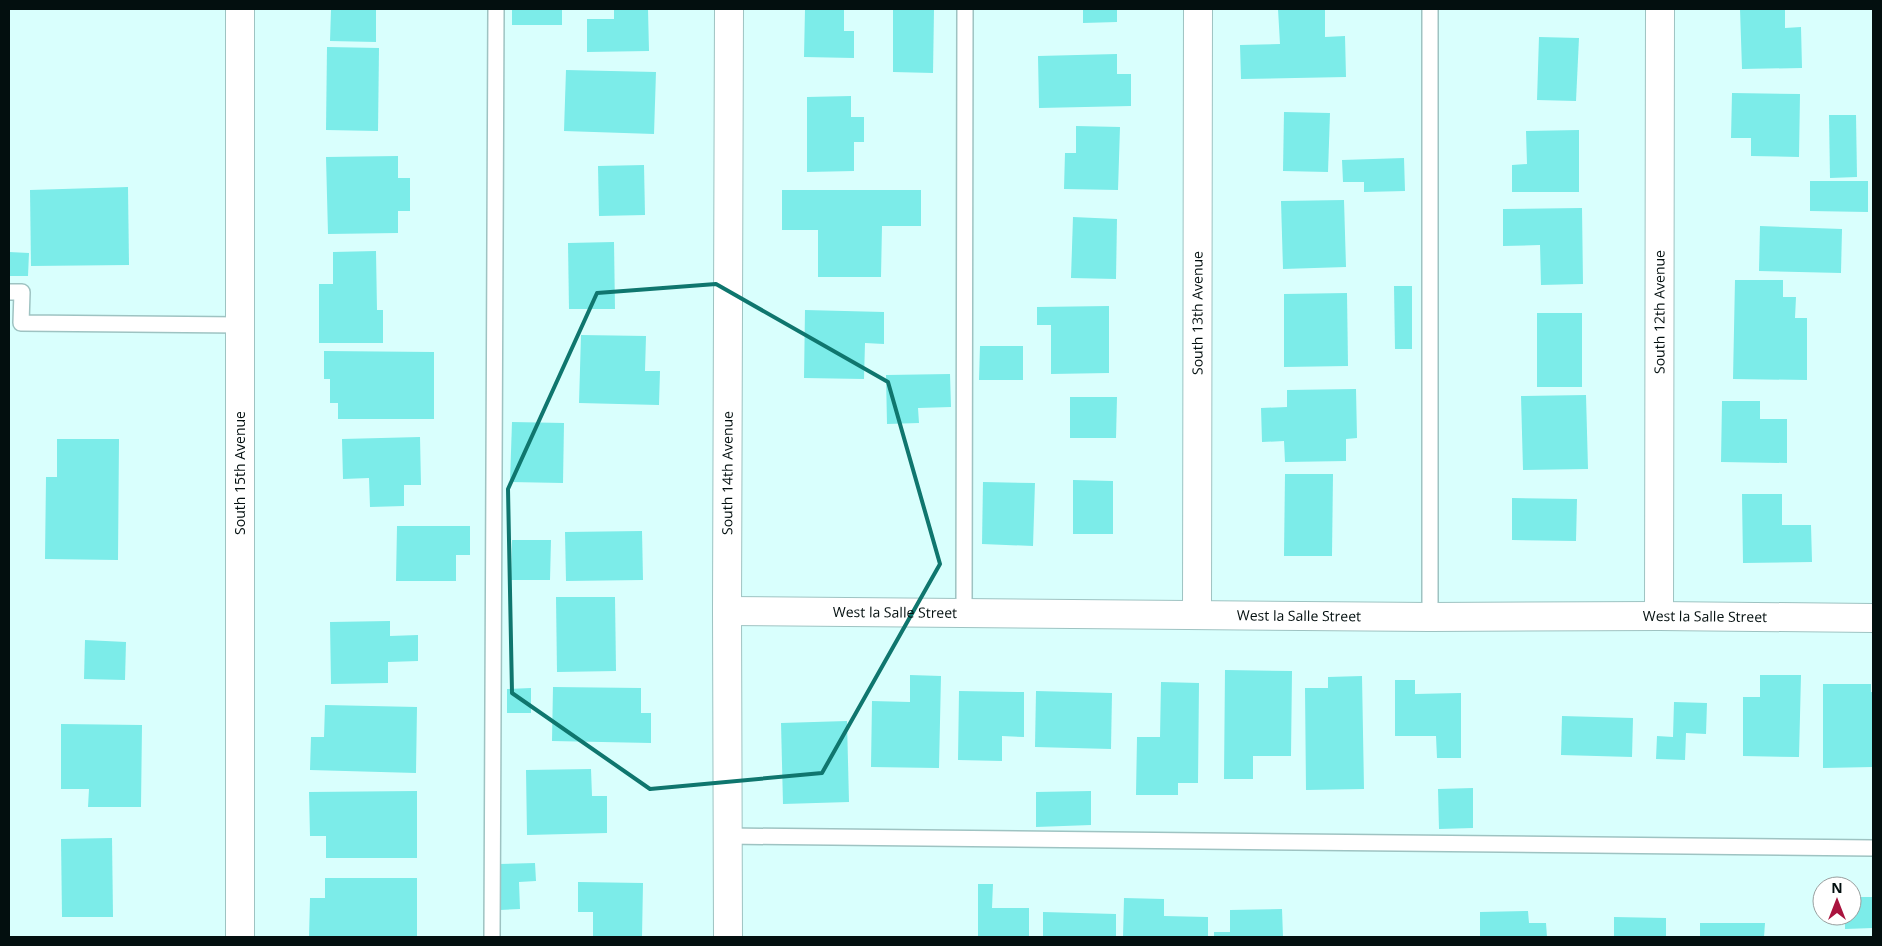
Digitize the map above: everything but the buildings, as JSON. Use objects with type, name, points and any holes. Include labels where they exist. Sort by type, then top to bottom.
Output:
[{"type":"street","name":"South 15th Avenue","points":[[240,9],[240,937]]},
{"type":"street","name":"South 14th Avenue","points":[[728,937],[726,611],[729,9]]},
{"type":"street","name":"South 13th Avenue","points":[[1197,615],[1198,9]]},
{"type":"street","name":"South 12th Avenue","points":[[1659,616],[1660,9]]},
{"type":"street","name":"West la Salle Street","points":[[726,611],[1430,617],[1659,616],[1873,618]]},
{"type":"lane","points":[[492,937],[496,9]]},
{"type":"lane","points":[[964,612],[966,9]]},
{"type":"lane","points":[[1430,9],[1430,617]]},
{"type":"lane","points":[[9,292],[22,292],[21,323],[240,325]]},
{"type":"lane","points":[[728,836],[1873,848]]},
{"type":"highlighted area","points":[[716,284],[888,382],[940,564],[822,773],[650,789],[512,693],[508,489],[597,293]]}]
